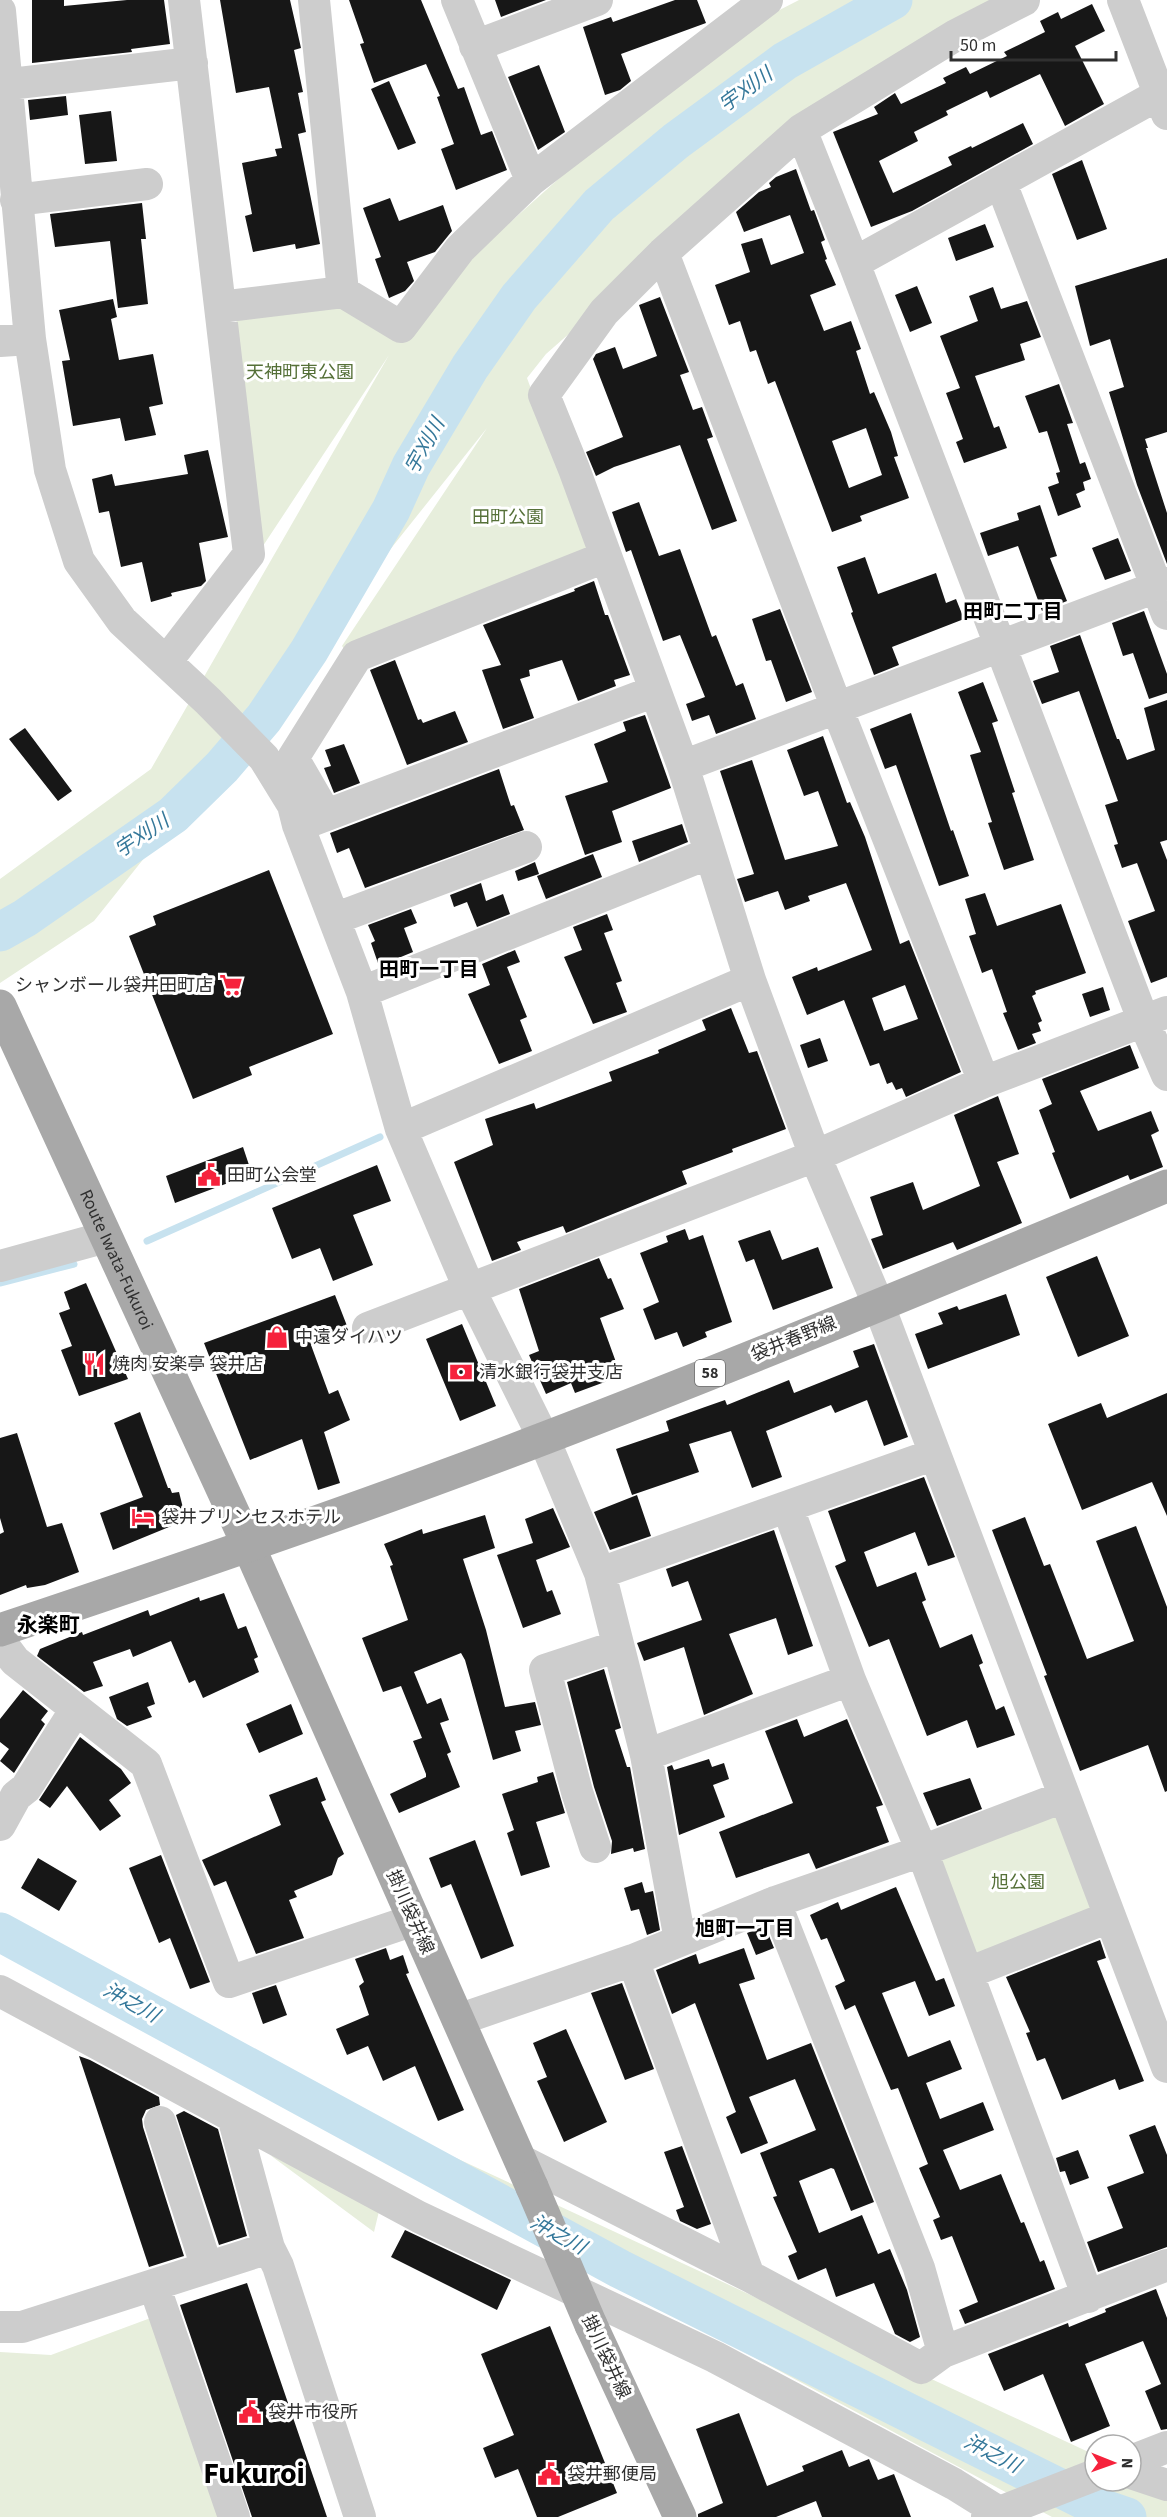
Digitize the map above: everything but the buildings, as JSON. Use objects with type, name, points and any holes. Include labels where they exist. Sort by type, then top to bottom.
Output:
[{"type":"main road","name":"Route Iwata-Fukuroi","points":[[0,1006],[249,1547]]},
{"type":"main road","name":"袋井春野線","points":[[249,1547],[544,1439],[879,1306],[1167,1186]]},
{"type":"main road","points":[[0,1630],[249,1547]]},
{"type":"main road","name":"掛川袋井線","points":[[249,1547],[591,2325],[680,2517]]},
{"type":"street","points":[[166,662],[249,554],[184,0]]},
{"type":"street","points":[[314,0],[343,292]]},
{"type":"street","points":[[457,0],[531,180]]},
{"type":"street","points":[[475,46],[597,0]]},
{"type":"street","points":[[220,307],[343,292],[401,327],[460,249],[531,180],[767,0]]},
{"type":"street","points":[[1024,0],[956,35],[801,130],[663,253],[604,312],[544,395],[574,469],[604,557],[683,766],[750,980],[815,1156],[879,1306],[1167,2067]]},
{"type":"street","points":[[854,263],[1001,183],[1164,99],[1123,0]]},
{"type":"street","points":[[0,11],[6,54],[3,85],[16,200],[15,340],[50,470],[79,561],[122,621],[208,701],[264,758],[306,815]]},
{"type":"street","points":[[3,85],[192,63]]},
{"type":"street","points":[[801,130],[1001,645],[1156,1017],[1167,1075]]},
{"type":"street","points":[[683,766],[1001,645],[1164,595],[1001,183]]},
{"type":"street","points":[[16,200],[147,184]]},
{"type":"street","points":[[663,253],[837,708],[984,1082]]},
{"type":"street","points":[[604,557],[357,656],[292,758],[334,920],[362,992],[401,1130],[469,1288],[544,1439],[600,1573],[646,1755],[680,1940]]},
{"type":"street","points":[[306,815],[655,691]]},
{"type":"street","points":[[334,920],[526,847]]},
{"type":"street","points":[[362,992],[710,853]]},
{"type":"street","points":[[401,1130],[750,980]]},
{"type":"street","points":[[368,1328],[815,1156],[984,1082],[1156,1017]]},
{"type":"street","points":[[0,1266],[106,1237]]},
{"type":"street","points":[[600,1573],[935,1454]]},
{"type":"street","points":[[788,1508],[850,1680],[922,1851],[1088,2297]]},
{"type":"street","points":[[0,1641],[15,1661],[146,1764],[229,1982],[414,1920]]},
{"type":"street","points":[[594,1847],[545,1670],[618,1646]]},
{"type":"street","points":[[646,1755],[850,1680]]},
{"type":"street","points":[[0,1825],[16,1796],[26,1788],[76,1709]]},
{"type":"street","points":[[458,2020],[633,1960],[775,1902],[922,1851],[1063,1797]]},
{"type":"street","points":[[775,1902],[919,2268],[943,2352]]},
{"type":"street","points":[[968,1973],[1109,1917]]},
{"type":"street","points":[[633,1960],[749,2276]]},
{"type":"street","points":[[0,1991],[420,2217],[714,2357],[954,2484],[997,2516],[1083,2480]]},
{"type":"street","points":[[233,2117],[269,2248],[278,2266],[360,2517]]},
{"type":"street","points":[[160,2122],[207,2268]]},
{"type":"street","points":[[526,2173],[749,2276],[921,2368],[943,2352],[1167,2265]]},
{"type":"street","points":[[0,2327],[22,2327],[269,2248]]},
{"type":"street","points":[[154,2285],[234,2517]]},
{"type":"street","points":[[1143,2456],[1167,2447]]},
{"type":"street","points":[[1143,2477],[1167,2485]]},
{"type":"green space","points":[[799,0],[1003,0],[801,130],[546,354],[527,378],[590,549],[345,650],[342,646],[487,428],[94,921],[0,983],[0,879],[151,769],[389,355],[257,555],[236,316],[341,302],[396,342],[418,305],[703,49]]},
{"type":"green space","name":"旭公園","points":[[1059,1813],[1095,1903],[1091,1915],[982,1959],[970,1955],[934,1864],[940,1852]]},
{"type":"green space","points":[[0,1919],[413,2138],[1083,2449],[1083,2493],[1143,2493],[1143,2484],[1167,2489],[1167,2517],[1052,2517],[0,1953]]},
{"type":"green space","points":[[270,2155],[380,2207],[374,2232]]},
{"type":"green space","points":[[156,2316],[226,2517],[0,2517],[0,2352],[51,2355]]},
{"type":"waterway","name":"宇刈川","points":[[0,932],[25,918],[173,815],[222,767],[264,718],[309,651],[391,510],[411,466],[470,367],[519,297],[599,205],[676,141],[785,61],[893,0]]},
{"type":"waterway","points":[[147,1241],[380,1137]]},
{"type":"waterway","points":[[0,1283],[74,1264]]},
{"type":"waterway","name":"沖之川","points":[[0,1932],[620,2269],[1098,2507],[1127,2517]]},
{"type":"place","name":"シャンボール袋井田町店","points":[[231,985]]},
{"type":"place","name":"田町公会堂","points":[[209,1175]]},
{"type":"place","name":"中遠ダイハツ","points":[[277,1337]]},
{"type":"place","name":"焼肉 安楽亭 袋井店","points":[[94,1364]]},
{"type":"place","name":"清水銀行袋井支店","points":[[461,1372]]},
{"type":"place","name":"袋井プリンセスホテル","points":[[143,1517]]},
{"type":"place","name":"袋井市役所","points":[[250,2412]]},
{"type":"place","name":"袋井郵便局","points":[[549,2474]]},
{"type":"district","name":"田町二丁目","points":[[1013,612]]},
{"type":"district","name":"田町一丁目","points":[[429,970]]},
{"type":"district","name":"永楽町","points":[[48,1625]]},
{"type":"district","name":"旭町一丁目","points":[[745,1929]]},
{"type":"district","name":"Fukuroi","points":[[254,2473]]},
{"type":"park label","name":"天神町東公園","points":[[300,372]]},
{"type":"park label","name":"田町公園","points":[[508,517]]}]
